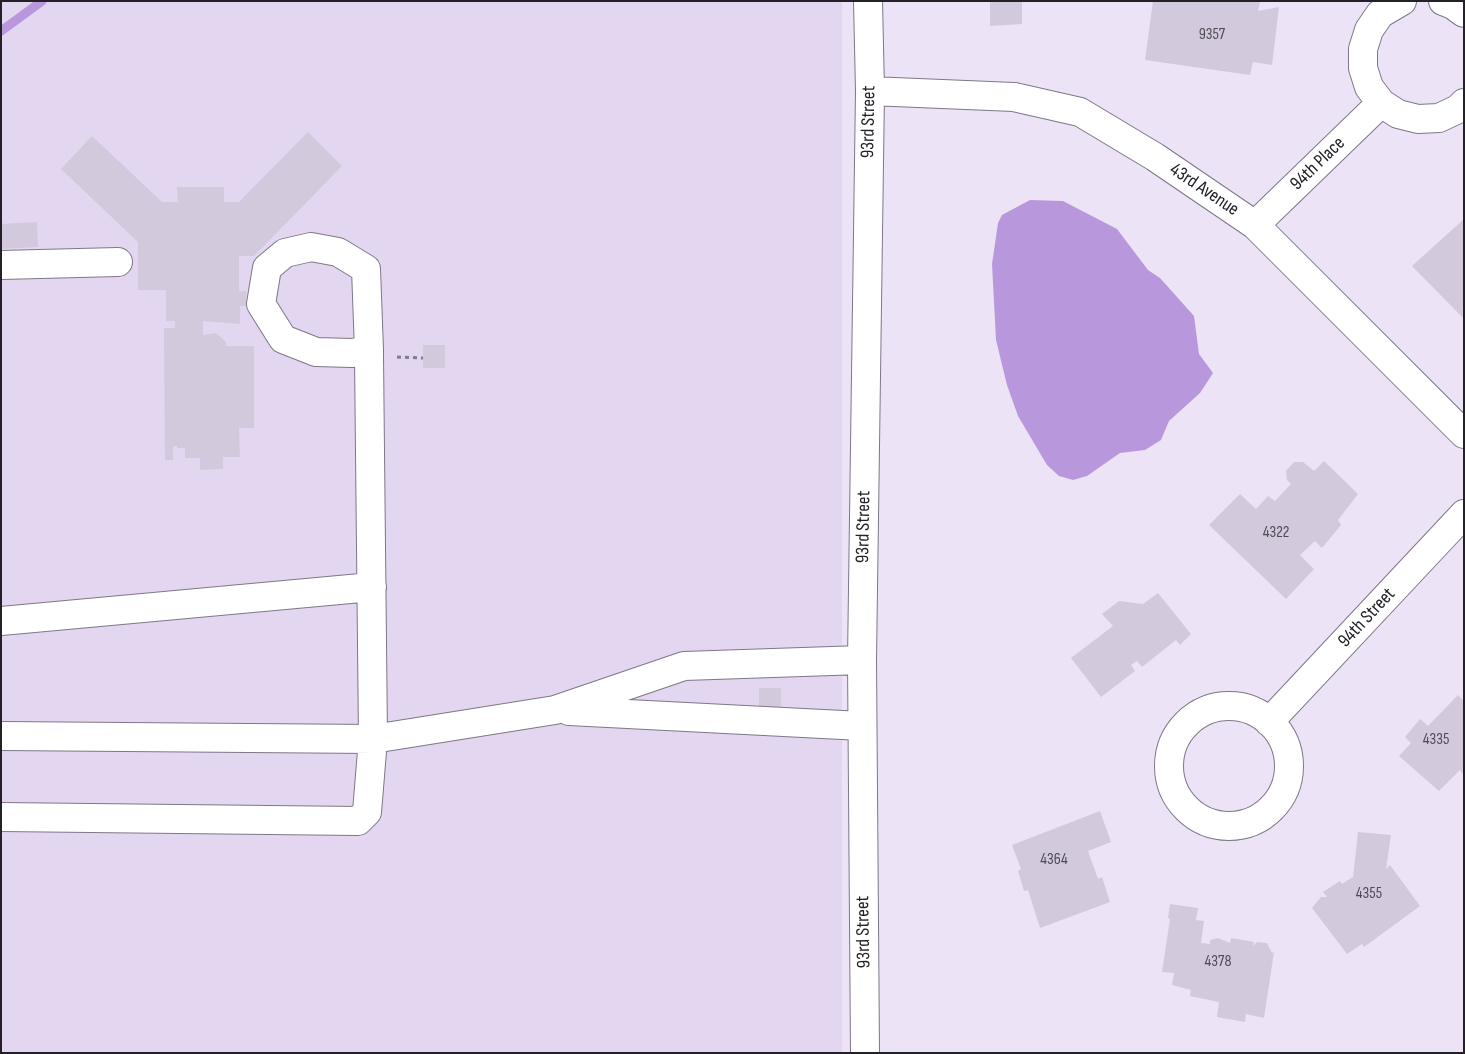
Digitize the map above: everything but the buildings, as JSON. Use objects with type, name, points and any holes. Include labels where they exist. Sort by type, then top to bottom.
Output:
[{"type":"street","name":"93rd Street","points":[[865,1053],[862,660],[870,91],[868,1]]},
{"type":"street","points":[[1402,1],[1380,14],[1369,30],[1363,49],[1362,68],[1369,87],[1381,103],[1398,114],[1418,120],[1439,118],[1458,109],[1464,103]]},
{"type":"street","points":[[1444,1],[1464,13]]},
{"type":"street","name":"43rd Avenue","points":[[870,91],[1014,97],[1080,112],[1155,157],[1255,225],[1464,434]]},
{"type":"street","name":"94th Place","points":[[1255,225],[1381,103]]},
{"type":"street","points":[[1,817],[358,822],[368,812],[373,739],[369,350],[366,269],[338,252],[311,247],[285,253],[267,268],[261,304],[284,339],[316,352],[369,350]]},
{"type":"street","points":[[1,266],[118,262]]},
{"type":"street","name":"94th Street","points":[[1270,722],[1464,514]]},
{"type":"street","points":[[1,621],[372,587]]},
{"type":"street","points":[[1,736],[373,739],[555,710],[684,666],[862,660]]},
{"type":"street","points":[[1235,706],[1254,711],[1270,722],[1282,738],[1288,758],[1288,779],[1280,798],[1271,808],[1248,823],[1228,826],[1208,822],[1190,812],[1177,798],[1170,780],[1169,761],[1174,742],[1184,726],[1198,714],[1216,707],[1235,706]]},
{"type":"street","points":[[555,710],[862,726]]},
{"type":"shaded area","points":[[1,1],[842,1],[842,1053],[1,1053]]},
{"type":"shaded area","points":[[1030,200],[1063,201],[1117,229],[1148,270],[1160,278],[1194,316],[1199,354],[1213,373],[1200,393],[1169,421],[1161,440],[1145,450],[1120,453],[1087,476],[1073,480],[1059,476],[1047,465],[1018,416],[1007,385],[996,340],[992,264],[998,223],[1002,215]]},
{"type":"waterway","points":[[1,31],[42,1]]}]
